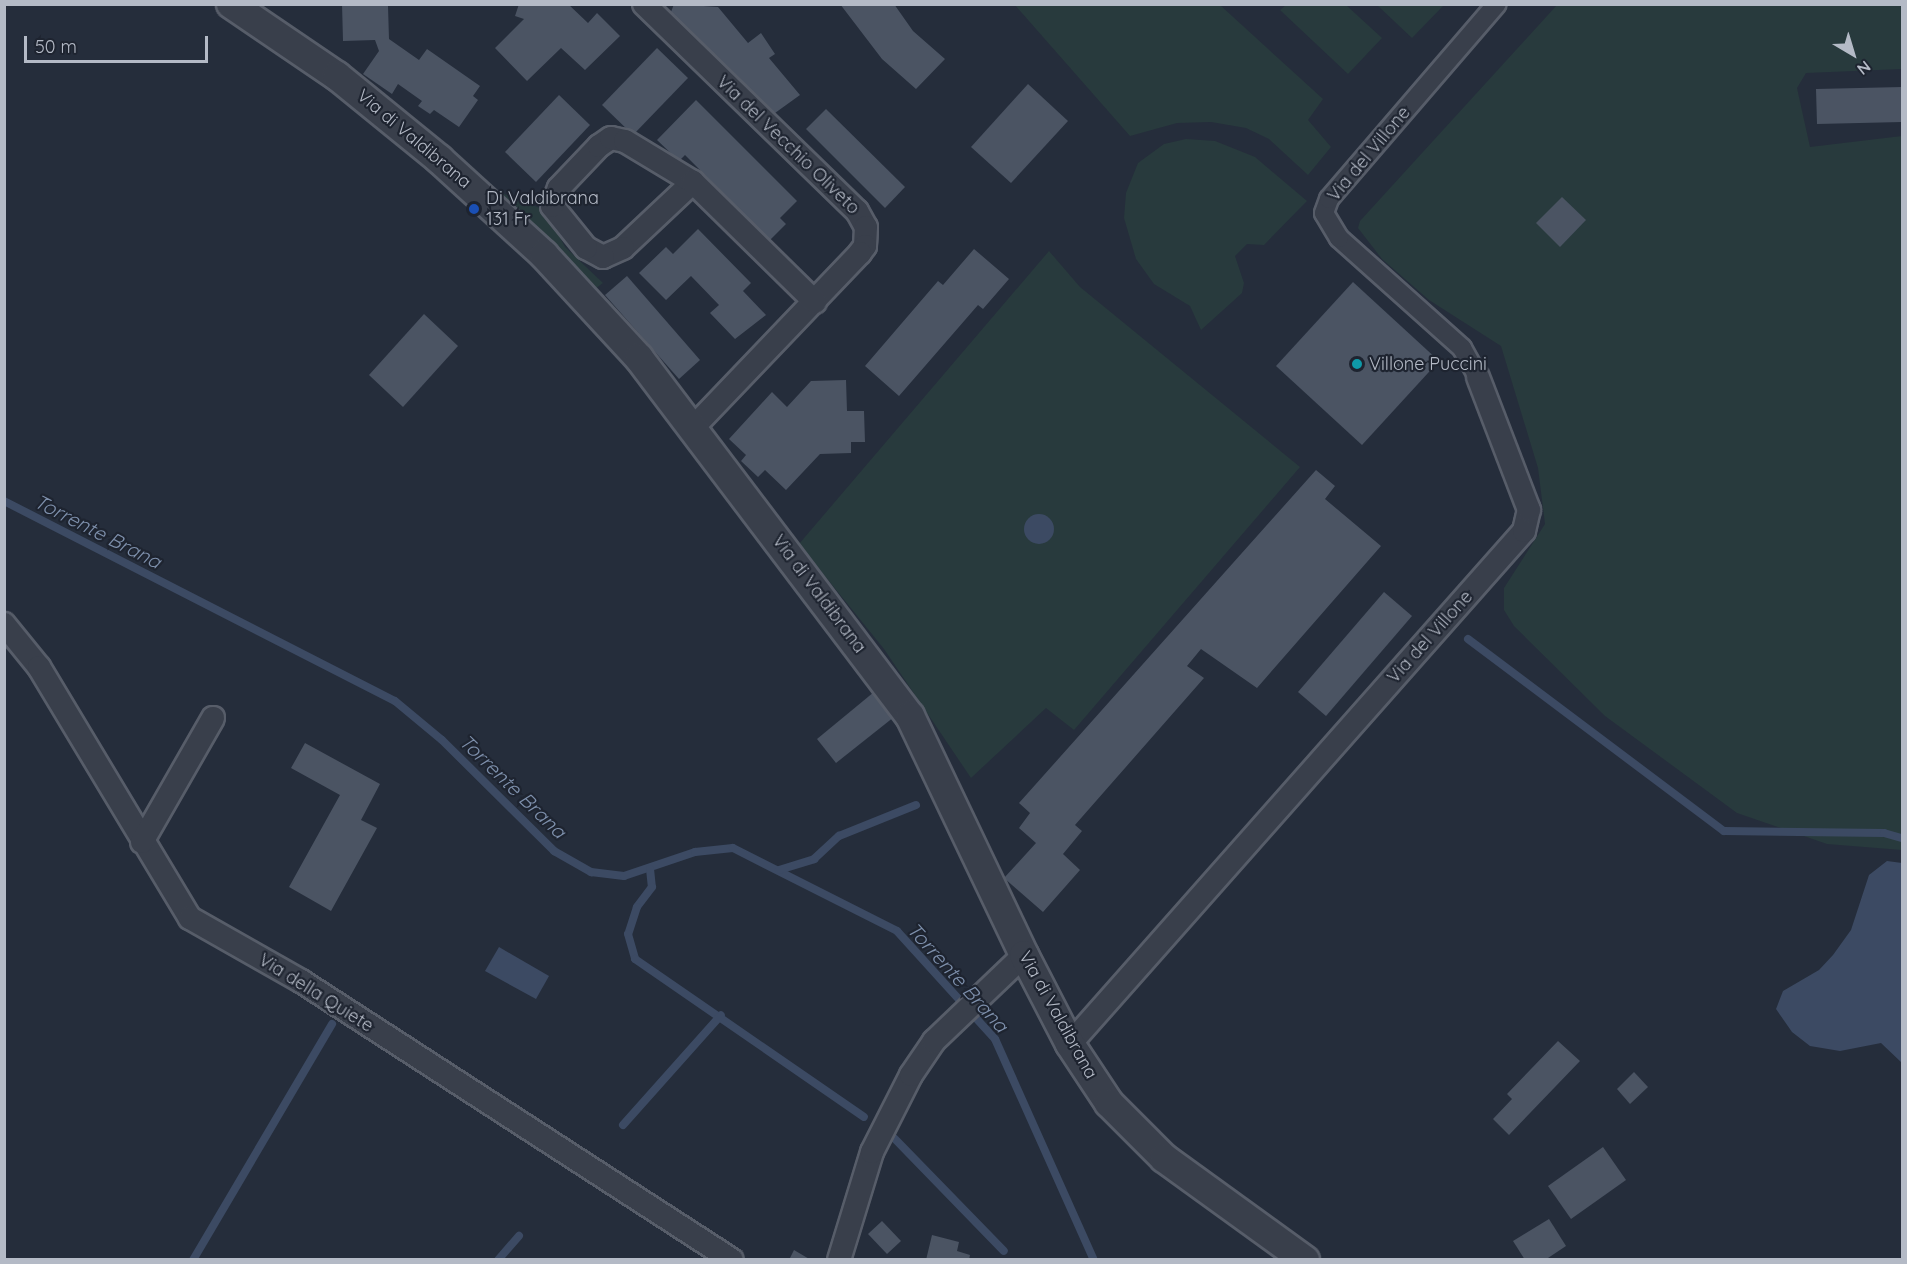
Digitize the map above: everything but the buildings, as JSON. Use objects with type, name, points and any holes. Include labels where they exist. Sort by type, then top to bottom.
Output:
[{"type":"street","name":"Via di Valdibrana","points":[[231,4],[345,82],[484,199],[596,309],[694,427],[910,716],[1024,955],[1070,1044],[1109,1103],[1147,1143],[1305,1260]]},
{"type":"street","name":"Via del Vecchio Oliveto","points":[[644,4],[862,218],[867,227],[865,246],[815,302],[694,427]]},
{"type":"street","name":"Via del Villone","points":[[1070,1044],[1524,531],[1529,510],[1478,377],[1462,348],[1339,238],[1328,226],[1324,213],[1329,199],[1497,4]]},
{"type":"street","points":[[693,182],[610,256],[591,252],[552,206],[559,188],[611,138],[632,144],[693,182],[815,302]]},
{"type":"street","name":"Via della Quiete","points":[[4,624],[39,667],[142,842],[190,918],[301,981],[732,1260]]},
{"type":"street","points":[[142,842],[213,718]]},
{"type":"street","points":[[839,1260],[860,1185],[886,1120],[919,1062],[952,1023],[1024,955]]},
{"type":"shaded area","points":[[1015,5],[1220,5],[1323,99],[1308,120],[1331,147],[1308,175],[1269,139],[1246,128],[1211,122],[1177,123],[1130,136]]},
{"type":"shaded area","points":[[1286,5],[1346,5],[1382,38],[1348,74],[1280,10]]},
{"type":"shaded area","points":[[1377,5],[1444,5],[1412,38]]},
{"type":"shaded area","name":"Villone Puccini","points":[[1557,5],[1902,5],[1902,69],[1806,73],[1797,88],[1810,147],[1902,136],[1902,850],[1827,844],[1737,813],[1605,716],[1514,626],[1504,610],[1504,588],[1545,524],[1538,468],[1501,346],[1429,300],[1382,259],[1358,228],[1360,221]]},
{"type":"shaded area","points":[[1186,139],[1215,141],[1255,157],[1307,201],[1264,245],[1247,244],[1235,256],[1244,283],[1242,293],[1201,330],[1190,306],[1154,284],[1136,259],[1124,218],[1126,193],[1138,163],[1164,144]]},
{"type":"shaded area","points":[[481,185],[545,210],[565,247],[603,283],[588,294]]},
{"type":"shaded area","points":[[1049,251],[1080,287],[1300,467],[1074,730],[1046,708],[971,778],[884,649],[799,544]]},
{"type":"water","points":[[1039,514],[1050,518],[1054,529],[1050,540],[1039,544],[1028,540],[1024,529],[1028,518]]},
{"type":"water","points":[[1887,861],[1902,863],[1902,1063],[1881,1043],[1840,1051],[1810,1046],[1792,1032],[1776,1009],[1783,991],[1819,970],[1833,955],[1851,930],[1869,875]]},
{"type":"water","points":[[499,947],[549,976],[536,999],[485,971]]},
{"type":"waterway","name":"Torrente Brana","points":[[4,501],[395,701],[442,740],[554,851],[591,872],[624,876],[695,852],[733,848],[897,931],[995,1039],[1094,1260]]},
{"type":"waterway","points":[[1468,639],[1724,831],[1884,833],[1902,838]]},
{"type":"waterway","points":[[779,870],[814,859],[839,836],[916,805]]},
{"type":"waterway","points":[[650,869],[652,887],[637,907],[628,934],[635,959],[864,1117]]},
{"type":"waterway","points":[[623,1125],[721,1015]]},
{"type":"waterway","points":[[193,1260],[332,1024]]},
{"type":"waterway","points":[[895,1139],[1004,1251]]},
{"type":"waterway","points":[[498,1260],[519,1236]]},
{"type":"place","name":"Di Valdibrana 131 Fr","points":[[474,209]]},
{"type":"place","name":"Villone Puccini","points":[[1357,364]]}]
